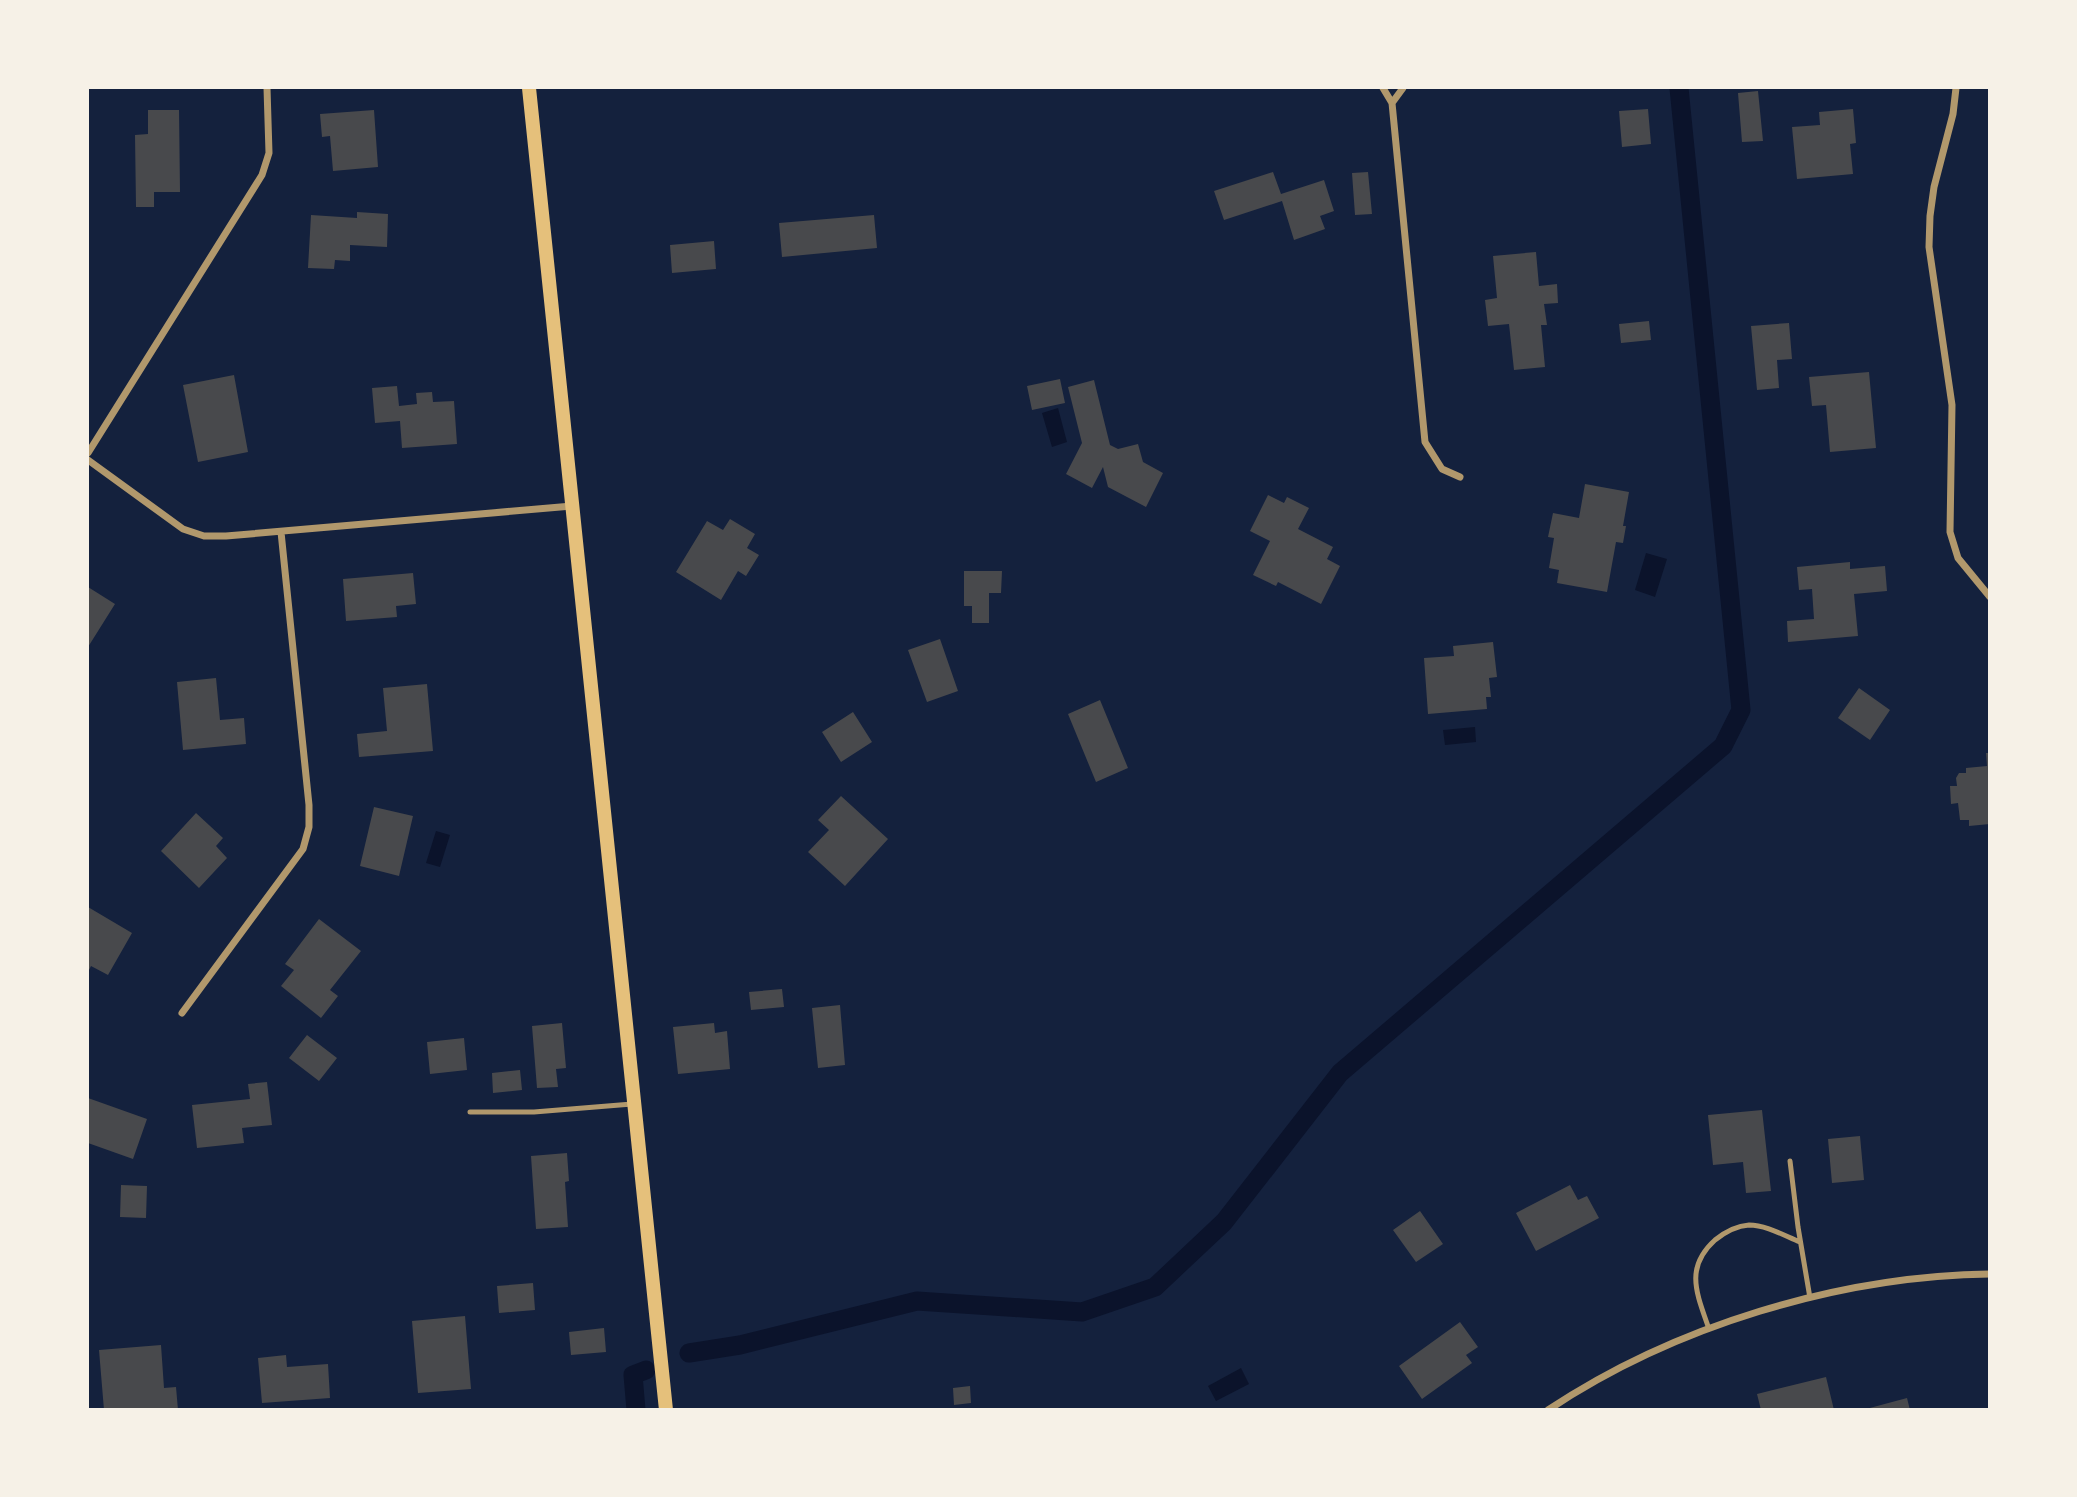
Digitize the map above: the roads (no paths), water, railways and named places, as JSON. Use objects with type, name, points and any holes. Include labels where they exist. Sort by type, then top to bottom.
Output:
[{"type":"main road","points":[[528,88],[666,1409]]},
{"type":"street","points":[[88,453],[262,175],[269,153],[267,88]]},
{"type":"street","points":[[1383,88],[1392,103],[1425,442],[1442,469],[1460,477]]},
{"type":"street","points":[[1392,103],[1403,88]]},
{"type":"street","points":[[1956,88],[1953,114],[1934,187],[1929,247],[1952,405],[1950,532],[1958,558],[1990,597]]},
{"type":"street","points":[[88,460],[183,529],[204,536],[281,532],[572,506]]},
{"type":"street","points":[[182,1013],[303,849],[309,827],[310,805],[281,532]]},
{"type":"street","points":[[1548,1409],[1635,1360],[1709,1329],[1777,1306],[1852,1288],[1927,1278],[1990,1274]]},
{"type":"lane","points":[[470,1112],[534,1112],[635,1104]]},
{"type":"lane","points":[[1790,1161],[1810,1298]]},
{"type":"lane","points":[[1709,1329],[1698,1298],[1695,1268],[1701,1254],[1714,1241],[1727,1230],[1749,1225],[1800,1241]]},
{"type":"water","points":[[1058,408],[1067,442],[1052,447],[1042,413]]},
{"type":"water","points":[[1646,553],[1667,559],[1655,597],[1635,590]]},
{"type":"water","points":[[1475,727],[1476,742],[1445,745],[1443,730]]},
{"type":"water","points":[[436,831],[450,835],[440,867],[426,863]]},
{"type":"water","points":[[1241,1368],[1249,1384],[1216,1401],[1208,1386]]},
{"type":"waterway","points":[[689,1353],[740,1345],[917,1301],[1082,1312],[1155,1287],[1224,1222],[1340,1073],[1723,746],[1741,710],[1679,88]]},
{"type":"waterway","points":[[636,1410],[633,1375],[646,1370]]}]
